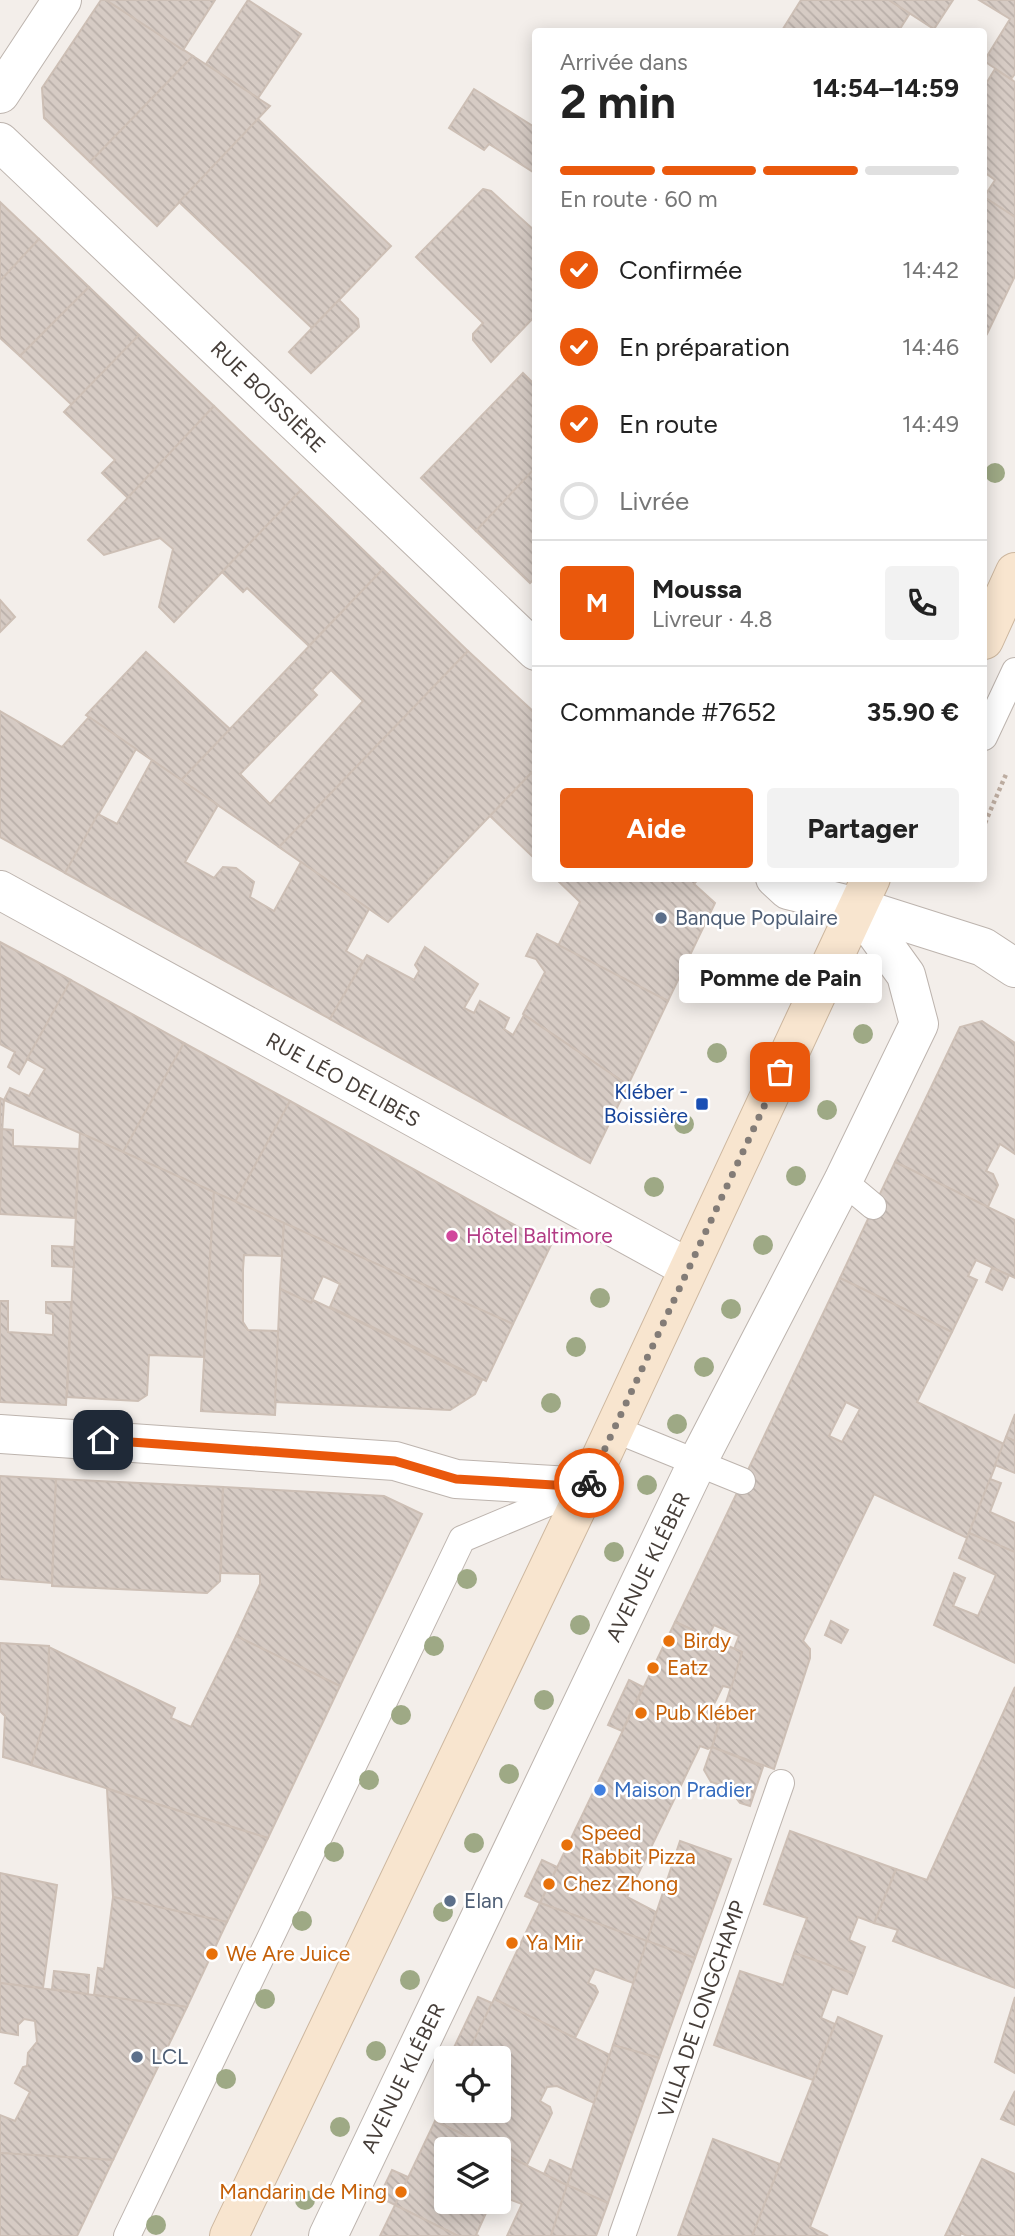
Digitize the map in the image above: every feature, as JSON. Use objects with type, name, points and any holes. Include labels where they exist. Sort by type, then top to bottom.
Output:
[{"type":"main road","points":[[987,633],[1015,572]]},
{"type":"main road","points":[[229,2236],[587,1487],[864,892]]},
{"type":"street","points":[[0,94],[62,0]]},
{"type":"street","name":"RUE BOISSIÈRE","points":[[0,142],[532,647]]},
{"type":"street","points":[[779,882],[788,890],[864,892],[984,947],[1015,968]]},
{"type":"street","name":"RUE LÉO DELIBES","points":[[0,890],[612,1229],[688,1268]]},
{"type":"street","name":"AVENUE KLÉBER","points":[[328,2236],[697,1463],[843,1181],[919,1024],[906,975],[864,892]]},
{"type":"street","points":[[0,1434],[395,1461],[456,1479],[587,1487]]},
{"type":"lane","points":[[987,731],[1015,671]]},
{"type":"lane","points":[[864,892],[883,882]]},
{"type":"lane","points":[[843,1181],[873,1206]]},
{"type":"lane","points":[[614,1429],[742,1481]]},
{"type":"lane","points":[[127,2236],[462,1539],[587,1487]]},
{"type":"lane","name":"VILLA DE LONGCHAMP","points":[[622,2236],[781,1783]]},
{"type":"path","points":[[987,818],[1007,772]]},
{"type":"building","points":[[101,0],[106,0],[193,56],[90,162],[44,118],[42,88]]},
{"type":"building","points":[[106,0],[215,0],[183,50]]},
{"type":"building","points":[[248,0],[301,34],[258,98],[206,64]]},
{"type":"building","points":[[801,0],[889,0],[910,13],[901,28],[784,28]]},
{"type":"building","points":[[889,0],[953,0],[932,28]]},
{"type":"building","points":[[979,0],[1015,0],[1015,74],[1011,79],[987,63],[987,56],[1010,19]]},
{"type":"building","points":[[193,56],[270,106],[157,226],[90,162]]},
{"type":"building","points":[[995,69],[1015,82],[1015,217],[987,199],[987,192],[995,180],[987,174],[987,82]]},
{"type":"building","points":[[474,89],[532,125],[532,171],[489,144],[484,150],[449,128]]},
{"type":"building","points":[[258,119],[391,246],[312,328],[179,202]]},
{"type":"building","points":[[483,189],[491,191],[532,228],[532,319],[491,362],[473,340],[473,334],[483,323],[416,257]]},
{"type":"building","points":[[987,199],[1015,217],[1015,276],[987,334]]},
{"type":"building","points":[[0,202],[39,239],[0,281]]},
{"type":"building","points":[[39,239],[89,287],[20,356],[0,338],[0,281]]},
{"type":"building","points":[[89,287],[139,335],[72,405],[20,356]]},
{"type":"building","points":[[339,300],[358,319],[359,327],[311,373],[289,352]]},
{"type":"building","points":[[139,335],[214,406],[128,498],[102,473],[115,460],[64,412]]},
{"type":"building","points":[[523,373],[532,382],[532,472],[476,531],[421,478]]},
{"type":"building","points":[[214,406],[301,490],[174,622],[159,607],[173,549],[160,538],[104,555],[88,540]]},
{"type":"building","points":[[532,471],[532,581],[530,583],[476,531]]},
{"type":"building","points":[[301,490],[383,569],[309,646],[247,588],[243,592],[222,572]]},
{"type":"building","points":[[383,569],[468,651],[279,847],[181,780]],"holes":[[[331,670],[363,701],[270,804],[240,774],[317,695],[312,690]]]},
{"type":"building","points":[[0,600],[15,617],[0,632]]},
{"type":"building","points":[[468,651],[532,710],[532,772],[388,922],[279,847]]},
{"type":"building","points":[[146,652],[230,729],[181,780],[86,715]]},
{"type":"building","points":[[0,711],[62,747],[89,717],[136,749],[65,873],[0,837]]},
{"type":"building","points":[[152,760],[218,805],[185,862],[214,878],[223,867],[236,868],[254,882],[250,897],[274,911],[301,862],[369,909],[346,951],[363,961],[330,1019],[65,873],[98,814],[117,824]]},
{"type":"building","points":[[532,772],[532,856],[490,816]]},
{"type":"building","points":[[559,882],[696,882],[694,884],[715,903],[668,1001],[558,946],[580,902]]},
{"type":"building","points":[[537,934],[668,1001],[628,1085],[523,1014],[545,972],[536,959],[526,956]]},
{"type":"building","points":[[0,942],[71,980],[19,1074],[8,1067],[15,1052],[0,1044]]},
{"type":"building","points":[[425,947],[478,984],[464,1008],[474,1013],[480,1001],[509,1018],[504,1029],[513,1035],[524,1015],[628,1085],[590,1163],[330,1019],[367,955],[414,980],[419,971],[415,965]]},
{"type":"building","points":[[71,980],[184,1043],[123,1152],[4,1100],[10,1088],[29,1096],[45,1069],[27,1059]]},
{"type":"building","points":[[982,1021],[1015,1043],[1015,1154],[1000,1144],[986,1171],[993,1174],[998,1185],[988,1207],[895,1162],[960,1027]]},
{"type":"building","points":[[184,1043],[290,1101],[235,1202],[123,1152]]},
{"type":"building","points":[[0,1098],[4,1100],[0,1167]]},
{"type":"building","points":[[290,1101],[551,1245],[513,1324],[235,1202]]},
{"type":"building","points":[[2,1129],[13,1130],[13,1146],[79,1149],[75,1218],[0,1214]]},
{"type":"building","points":[[80,1133],[214,1192],[204,1357],[149,1355],[147,1395],[138,1401],[67,1397]]},
{"type":"building","points":[[895,1162],[1015,1220],[1015,1278],[976,1260],[968,1276],[977,1280],[952,1332],[840,1278]]},
{"type":"building","points":[[214,1192],[284,1223],[282,1256],[244,1255],[243,1269],[243,1322],[248,1330],[279,1331],[275,1415],[201,1411]]},
{"type":"building","points":[[284,1223],[513,1324],[486,1381],[330,1307],[340,1284],[323,1276],[311,1303],[280,1289]]},
{"type":"building","points":[[52,1246],[74,1247],[74,1267],[52,1266]]},
{"type":"building","points":[[992,1268],[1009,1275],[1002,1290],[986,1282]]},
{"type":"building","points":[[840,1278],[952,1332],[917,1402],[1004,1444],[967,1538],[874,1494],[803,1641],[810,1649],[810,1658],[774,1769],[712,1747],[742,1652],[734,1649],[739,1636],[714,1625],[708,1637],[675,1622]],"holes":[[[846,1402],[860,1409],[842,1442],[829,1436]]]},
{"type":"building","points":[[280,1289],[311,1303],[313,1300],[482,1380],[475,1394],[450,1410],[275,1402]]},
{"type":"building","points":[[0,1301],[8,1301],[8,1332],[53,1335],[53,1314],[46,1313],[46,1302],[71,1302],[66,1405],[0,1402]]},
{"type":"building","points":[[1015,1414],[1015,1441],[1006,1437]]},
{"type":"building","points":[[1006,1437],[1015,1441],[1015,1473],[995,1465]]},
{"type":"building","points":[[0,1476],[56,1479],[52,1583],[0,1579]]},
{"type":"building","points":[[56,1479],[223,1487],[220,1581],[207,1593],[52,1586]]},
{"type":"building","points":[[990,1479],[1001,1483],[990,1512],[1015,1523],[1015,1552],[969,1533]]},
{"type":"building","points":[[223,1487],[384,1496],[422,1514],[340,1686],[236,1636],[260,1584],[260,1574],[221,1573]]},
{"type":"building","points":[[969,1533],[1015,1552],[1015,1663],[934,1625],[954,1573],[965,1578],[953,1606],[978,1616],[996,1575],[959,1558]]},
{"type":"building","points":[[831,1621],[848,1630],[841,1643],[825,1635]]},
{"type":"building","points":[[675,1622],[742,1652],[731,1688],[723,1686],[708,1716],[719,1721],[712,1747],[708,1749],[700,1746],[627,1897],[656,1912],[647,1941],[540,1903]]},
{"type":"building","points":[[236,1636],[340,1686],[268,1838],[31,1765],[47,1712],[49,1647],[175,1708],[171,1718],[191,1727]]},
{"type":"building","points":[[0,1643],[49,1646],[47,1712],[31,1765],[3,1757],[5,1716],[0,1711]]},
{"type":"building","points":[[629,1680],[643,1687],[622,1731],[608,1725]]},
{"type":"building","points":[[1015,1687],[1015,1988],[893,1941],[898,1930],[874,1923],[896,1869],[927,1880]]},
{"type":"building","points":[[712,1747],[763,1767],[750,1806],[737,1799],[740,1791],[711,1782],[704,1770]]},
{"type":"building","points":[[107,1789],[268,1838],[227,1922],[113,1897]]},
{"type":"building","points":[[790,1831],[896,1869],[874,1923],[858,1917],[849,1940],[865,1947],[855,1974],[794,1953],[807,1918],[764,1904]]},
{"type":"building","points":[[680,1841],[731,1859],[695,1958],[647,1941]]},
{"type":"building","points":[[542,1860],[557,1867],[540,1903],[525,1896]]},
{"type":"building","points":[[0,1873],[57,1885],[43,1988],[0,1983]]},
{"type":"building","points":[[113,1897],[227,1922],[187,2007],[94,1995],[98,1968],[104,1969]]},
{"type":"building","points":[[540,1903],[647,1941],[633,1983],[595,1969],[588,1983],[595,1986],[598,1992],[575,2038],[494,1999]]},
{"type":"building","points":[[647,1941],[695,1958],[659,2058],[613,2045]]},
{"type":"building","points":[[794,1953],[855,1974],[847,1994],[832,1989],[821,2018],[835,2024],[813,2080],[714,2045],[740,1971],[783,1985]]},
{"type":"building","points":[[54,1971],[89,1975],[88,1994],[52,1989]]},
{"type":"building","points":[[0,1983],[187,2007],[113,2160],[0,2153],[0,2115],[15,2121],[30,2092],[15,2083],[23,2067],[27,2066],[28,2053],[37,2042],[35,2021],[24,2019],[18,2025],[18,2035],[0,2032]]},
{"type":"building","points":[[478,1997],[492,2003],[472,2046],[455,2046]]},
{"type":"building","points":[[1015,1997],[1015,2073],[995,2062]]},
{"type":"building","points":[[494,1999],[610,2055],[594,2103],[557,2086],[547,2087],[540,2101],[550,2107],[552,2113],[527,2165],[511,2157],[511,2137],[468,2137],[439,2123],[511,2123],[511,2046],[471,2046]]},
{"type":"building","points":[[838,2017],[882,2036],[810,2227],[828,2236],[752,2236]]},
{"type":"building","points":[[613,2045],[659,2058],[608,2203],[567,2185]]},
{"type":"building","points":[[1015,2091],[1015,2125],[1001,2119]]},
{"type":"building","points":[[434,2123],[468,2137],[434,2137],[434,2214],[486,2214],[476,2235],[479,2236],[458,2236],[395,2205]]},
{"type":"building","points":[[713,2139],[780,2164],[752,2236],[678,2236]]},
{"type":"building","points":[[0,2153],[113,2160],[77,2236],[0,2236]]},
{"type":"building","points":[[511,2158],[567,2185],[551,2236],[507,2236],[522,2204],[511,2200]]},
{"type":"building","points":[[982,2159],[1015,2174],[1015,2236],[967,2236],[961,2233],[960,2236],[945,2236]]},
{"type":"building","points":[[550,2160],[572,2170],[567,2185],[544,2174]]},
{"type":"building","points":[[392,2170],[408,2177],[395,2205],[379,2197]]},
{"type":"building","points":[[567,2185],[608,2203],[596,2236],[551,2236]]},
{"type":"building","points":[[395,2205],[458,2236],[380,2236]]},
{"type":"way so far","points":[[589,1483],[780,1072]]},
{"type":"place","name":"Banque Populaire","points":[[661,918]]},
{"type":"place","name":"Pomme de Pain","points":[[780,1072]]},
{"type":"place","name":"Kléber - Boissière","points":[[702,1104]]},
{"type":"place","name":"Hôtel Baltimore","points":[[452,1236]]},
{"type":"place","name":"Birdy","points":[[669,1641]]},
{"type":"place","name":"Eatz","points":[[653,1668]]},
{"type":"place","name":"Pub Kléber","points":[[641,1713]]},
{"type":"place","name":"Maison Pradier","points":[[600,1790]]},
{"type":"place","name":"Speed Rabbit Pizza","points":[[567,1845]]},
{"type":"place","name":"Chez Zhong","points":[[549,1884]]},
{"type":"place","name":"Elan","points":[[450,1901]]},
{"type":"place","name":"Ya Mir","points":[[512,1943]]},
{"type":"place","name":"We Are Juice","points":[[212,1954]]},
{"type":"place","name":"LCL","points":[[137,2057]]},
{"type":"place","name":"Mandarin de Ming","points":[[401,2192]]},
{"type":"route","points":[[103,1440],[395,1461],[456,1479],[587,1487],[589,1483]]}]
